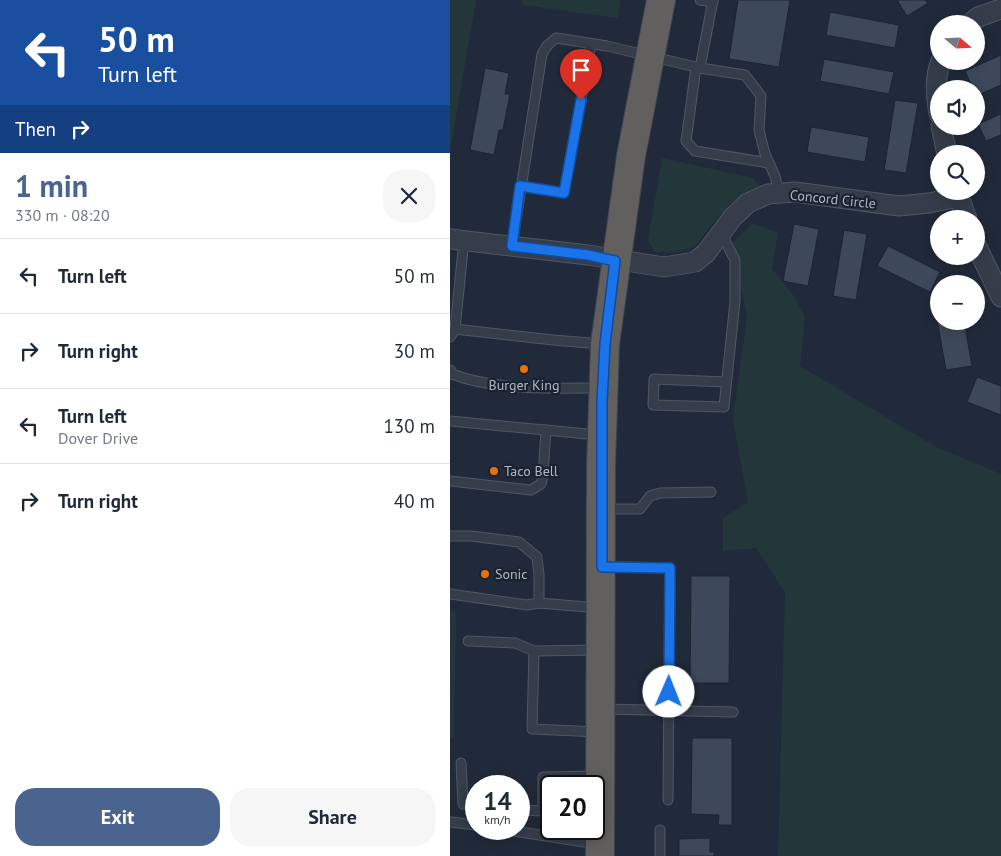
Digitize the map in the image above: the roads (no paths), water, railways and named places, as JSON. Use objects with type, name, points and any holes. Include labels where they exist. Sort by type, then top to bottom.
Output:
[{"type":"highway","points":[[600,775],[602,609],[601,435],[605,344],[631,156],[661,0]]},
{"type":"street","points":[[984,15],[1001,9]]},
{"type":"street","name":"Concord Circle","points":[[457,240],[588,255],[615,261],[664,267],[695,262],[706,253],[733,216],[748,203],[768,194],[795,192],[900,206],[939,200]]},
{"type":"street","points":[[985,264],[1001,297]]},
{"type":"lane","points":[[700,0],[713,1],[698,68],[686,141],[694,151],[769,163]]},
{"type":"lane","points":[[512,246],[542,54],[547,46],[556,38],[650,56],[698,68],[745,75],[761,96],[759,130],[765,154],[775,176],[779,193]]},
{"type":"lane","points":[[520,186],[564,193],[592,44]]},
{"type":"lane","points":[[721,233],[735,260],[735,301],[724,407],[653,405],[654,379],[726,382]]},
{"type":"lane","points":[[450,337],[455,329],[457,240]]},
{"type":"lane","points":[[455,329],[605,344]]},
{"type":"lane","points":[[450,370],[452,374],[464,379],[514,386],[603,388]]},
{"type":"lane","points":[[450,421],[601,435]]},
{"type":"lane","points":[[450,481],[531,490],[541,484],[546,430]]},
{"type":"lane","points":[[602,510],[640,509],[650,496],[660,493],[711,492]]},
{"type":"lane","points":[[450,536],[471,536],[519,542],[537,557],[540,575],[539,603]]},
{"type":"lane","points":[[602,567],[670,568],[668,800]]},
{"type":"lane","points":[[450,594],[527,605],[539,603],[602,609]]},
{"type":"lane","points":[[468,641],[515,643],[534,651],[601,650]]},
{"type":"lane","points":[[534,651],[532,729],[601,721],[669,710],[733,712]]},
{"type":"lane","points":[[461,763],[463,804],[465,804]]},
{"type":"lane","points":[[450,822],[465,824]]},
{"type":"lane","points":[[660,830],[660,856]]},
{"type":"lane","points":[[530,835],[600,850]]},
{"type":"place","name":"Burger King","points":[[524,369]]},
{"type":"place","name":"Taco Bell","points":[[494,471]]},
{"type":"place","name":"Sonic","points":[[485,574]]}]
